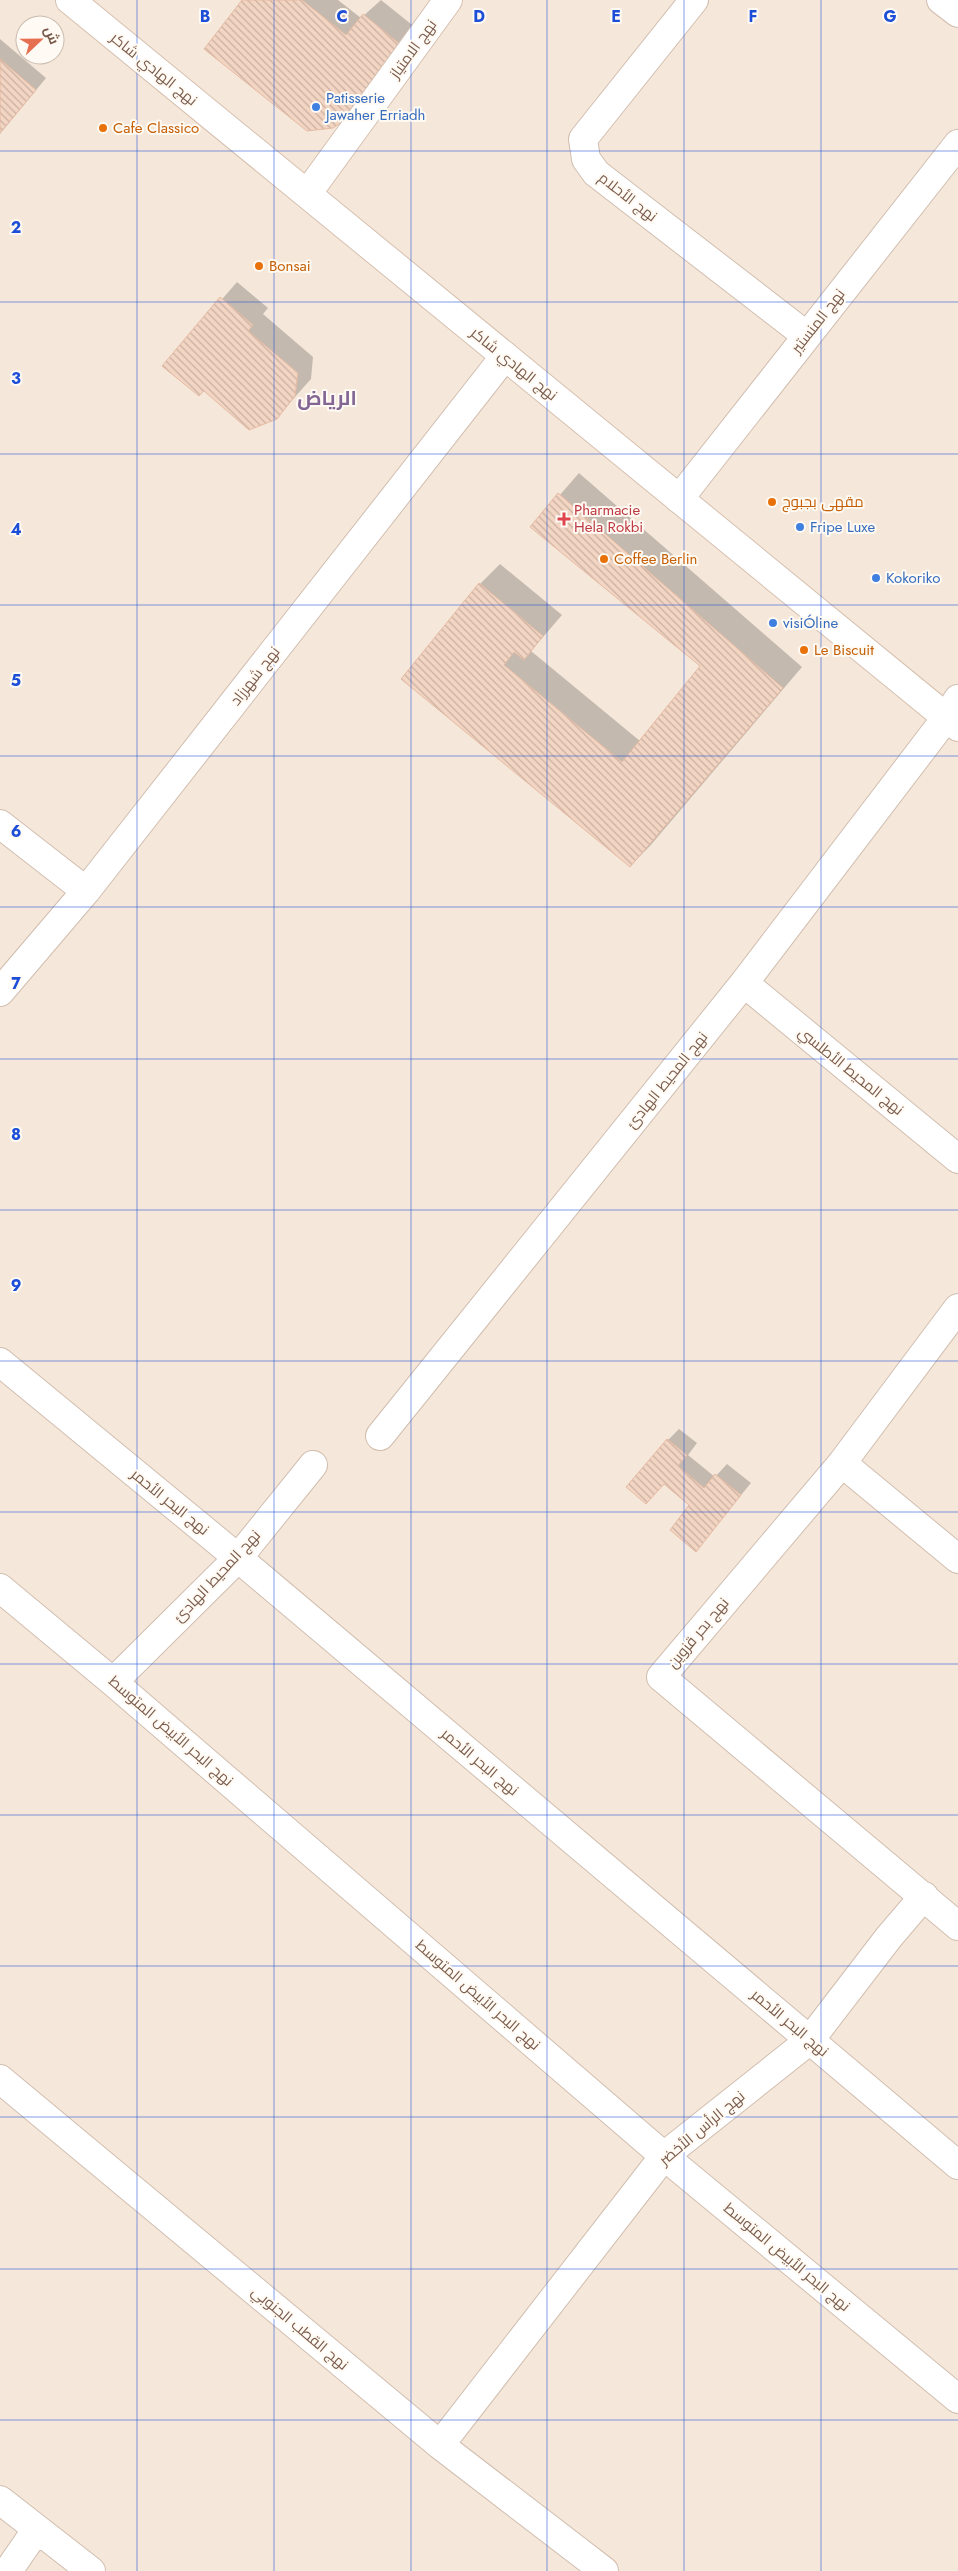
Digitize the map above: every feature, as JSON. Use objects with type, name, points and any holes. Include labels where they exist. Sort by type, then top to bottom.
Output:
[{"type":"street","name":"نهج الهادي شاكر","points":[[70,0],[679,499],[954,715]]},
{"type":"street","name":"نهج الامتياز","points":[[307,194],[448,0]]},
{"type":"street","name":"نهج الأحلام","points":[[694,0],[583,139],[586,159],[596,173],[807,336]]},
{"type":"street","points":[[941,0],[958,13]]},
{"type":"street","name":"نهج المنستير","points":[[679,499],[958,144]]},
{"type":"street","name":"نهج شهرزاد","points":[[0,992],[86,891],[505,356]]},
{"type":"street","name":"نهج المحيط الهادئ","points":[[380,1436],[744,983],[954,715]]},
{"type":"street","points":[[0,824],[86,891]]},
{"type":"street","name":"نهج المحيط الأطلسي","points":[[744,983],[958,1159]]},
{"type":"street","name":"نهج بحر قزوين","points":[[958,1308],[842,1463],[661,1677],[958,1926]]},
{"type":"street","name":"نهج البحر الأحمر","points":[[0,1362],[238,1558],[958,2165]]},
{"type":"street","points":[[842,1463],[958,1559]]},
{"type":"street","name":"نهج المحيط الهادئ","points":[[113,1682],[238,1558],[313,1465]]},
{"type":"street","name":"نهج البحر الأبيض المتوسط","points":[[0,1588],[113,1682],[664,2156],[958,2399]]},
{"type":"street","name":"نهج الرأس الأخضر","points":[[440,2445],[664,2156],[810,2040],[889,1937],[924,1896]]},
{"type":"street","name":"نهج القطب الجنوبي","points":[[0,2079],[440,2445],[604,2571]]},
{"type":"street","points":[[0,2500],[91,2571]]},
{"type":"street","points":[[8,2571],[37,2528]]},
{"type":"shaded area","points":[[0,0],[958,0],[958,2571],[0,2571]]},
{"type":"building","points":[[242,0],[302,0],[346,35],[363,14],[406,49],[355,113],[333,128],[307,131],[204,49]]},
{"type":"building","points":[[0,59],[36,90],[0,133]]},
{"type":"building","points":[[220,297],[253,325],[248,331],[298,373],[295,396],[277,419],[249,430],[204,391],[199,396],[162,366]]},
{"type":"building","points":[[558,493],[783,688],[630,867],[401,679],[479,583],[543,636],[524,660],[514,652],[504,665],[622,762],[700,666],[530,527]]},
{"type":"building","points":[[667,1439],[687,1455],[678,1466],[704,1488],[715,1474],[741,1495],[696,1552],[670,1530],[689,1505],[664,1484],[646,1504],[626,1487]]},
{"type":"place","name":"Patisserie Jawaher Erriadh","points":[[316,107]]},
{"type":"place","name":"Cafe Classico","points":[[103,128]]},
{"type":"place","name":"Bonsai","points":[[259,266]]},
{"type":"place","name":"مقهى بجبوج","points":[[772,502]]},
{"type":"place","name":"Pharmacie Hela Rokbi","points":[[564,519]]},
{"type":"place","name":"Fripe Luxe","points":[[800,527]]},
{"type":"place","name":"Coffee Berlin","points":[[604,559]]},
{"type":"place","name":"Kokoriko","points":[[876,578]]},
{"type":"place","name":"visiÓline","points":[[773,623]]},
{"type":"place","name":"Le Biscuit","points":[[804,650]]},
{"type":"district","name":"الرياض","points":[[327,398]]}]
